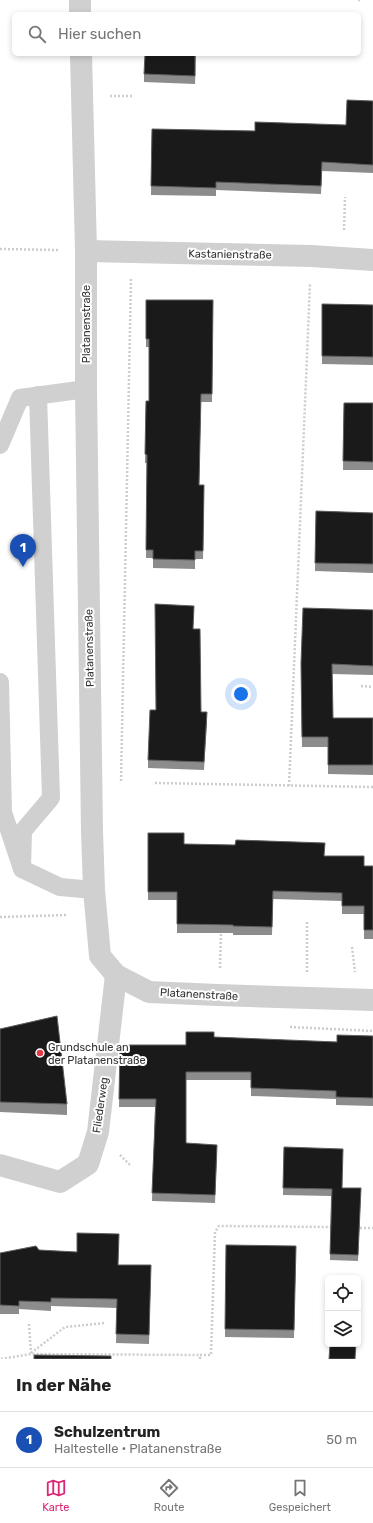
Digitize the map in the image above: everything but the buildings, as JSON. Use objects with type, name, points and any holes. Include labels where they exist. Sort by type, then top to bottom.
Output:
[{"type":"street","points":[[80,0],[80,12]]},
{"type":"street","name":"Platanenstraße","points":[[81,56],[86,251],[86,389],[91,815],[94,890],[100,956],[116,975],[148,992],[216,996],[373,1000]]},
{"type":"street","name":"Kastanienstraße","points":[[86,251],[312,256],[373,260]]},
{"type":"street","name":"Fliederweg","points":[[0,1165],[60,1182],[88,1164],[98,1132],[116,975]]},
{"type":"lane","points":[[0,445],[20,398],[86,389]]},
{"type":"lane","points":[[22,869],[22,831],[50,798],[38,395]]},
{"type":"lane","points":[[0,682],[3,812],[22,869],[60,887],[94,890]]},
{"type":"path","points":[[342,258],[345,197]]},
{"type":"path","points":[[0,249],[86,251]]},
{"type":"path","points":[[121,785],[131,252]]},
{"type":"path","points":[[290,786],[312,256]]},
{"type":"path","points":[[361,686],[373,686]]},
{"type":"path","points":[[155,783],[373,786]]},
{"type":"path","points":[[0,917],[27,915],[97,915]]},
{"type":"path","points":[[306,998],[308,920]]},
{"type":"path","points":[[216,996],[219,974],[221,930]]},
{"type":"path","points":[[1,1359],[31,1354],[211,1355],[214,1232],[219,1226],[334,1227]]},
{"type":"path","points":[[349,1228],[373,1228]]},
{"type":"path","points":[[31,1354],[64,1327],[105,1323]]},
{"type":"path","points":[[29,1324],[31,1354]]},
{"type":"place","name":"Schulzentrum","points":[[23,567]]},
{"type":"place","name":"Grundschule an der Platanenstraße","points":[[40,1053]]}]
